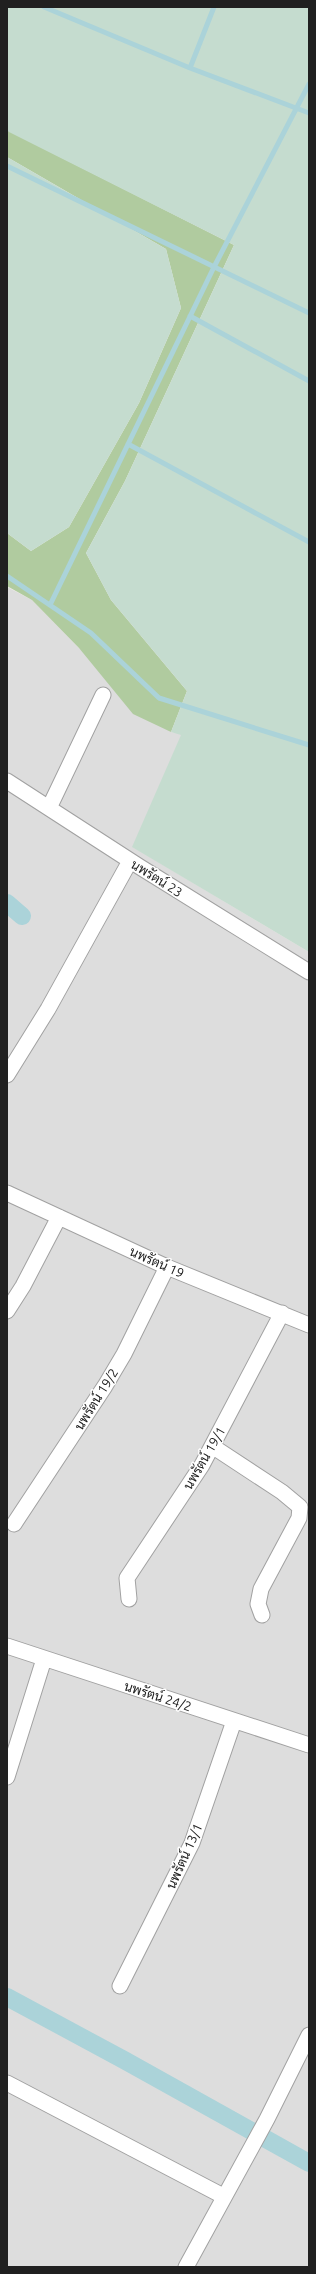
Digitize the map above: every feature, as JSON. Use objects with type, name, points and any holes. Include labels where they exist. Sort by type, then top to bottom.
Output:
[{"type":"street","points":[[49,808],[103,695]]},
{"type":"street","name":"นพรัตน์ 23","points":[[7,781],[130,861],[309,972]]},
{"type":"street","points":[[7,1075],[48,1009],[130,861]]},
{"type":"street","name":"นพรัตน์ 19","points":[[7,1193],[167,1267],[309,1325]]},
{"type":"street","points":[[7,1310],[23,1286],[59,1217]]},
{"type":"street","name":"นพรัตน์ 19/2","points":[[14,1524],[109,1380],[167,1267]]},
{"type":"street","name":"นพรัตน์ 19/1","points":[[129,1599],[127,1578],[202,1465],[282,1313]]},
{"type":"street","points":[[212,1446],[282,1492],[300,1506],[299,1518],[261,1589],[258,1604],[262,1615]]},
{"type":"street","name":"นพรัตน์ 24/2","points":[[7,1646],[309,1745]]},
{"type":"street","points":[[7,1777],[44,1659]]},
{"type":"street","name":"นพรัตน์ 13/1","points":[[120,1986],[192,1843],[234,1721]]},
{"type":"street","points":[[186,2267],[241,2163],[267,2119],[309,2035]]},
{"type":"street","points":[[7,2083],[223,2196]]},
{"type":"shaded area","points":[[7,587],[32,600],[79,648],[171,732],[182,734],[133,847],[309,952],[309,2267],[7,2267]]},
{"type":"green space","points":[[7,7],[309,7],[309,952],[132,847],[181,735],[171,732],[187,691],[111,600],[86,553],[125,481],[234,245],[7,130]]},
{"type":"green space","points":[[7,130],[234,245],[125,481],[86,553],[111,600],[187,691],[171,732],[133,714],[79,648],[32,600],[7,586],[7,533],[31,551],[69,527],[139,403],[181,308],[166,249],[7,157]]},
{"type":"green space","points":[[7,157],[166,249],[181,308],[139,403],[69,527],[31,551],[7,533]]},
{"type":"waterway","points":[[44,7],[190,68],[309,113]]},
{"type":"waterway","points":[[190,68],[214,7]]},
{"type":"waterway","points":[[50,605],[214,267],[309,84]]},
{"type":"waterway","points":[[7,166],[309,313]]},
{"type":"waterway","points":[[190,316],[309,381]]},
{"type":"waterway","points":[[128,444],[309,542]]},
{"type":"waterway","points":[[7,576],[91,633],[159,698],[309,745]]},
{"type":"waterway","points":[[7,903],[22,916]]},
{"type":"waterway","points":[[7,1997],[309,2163]]}]
